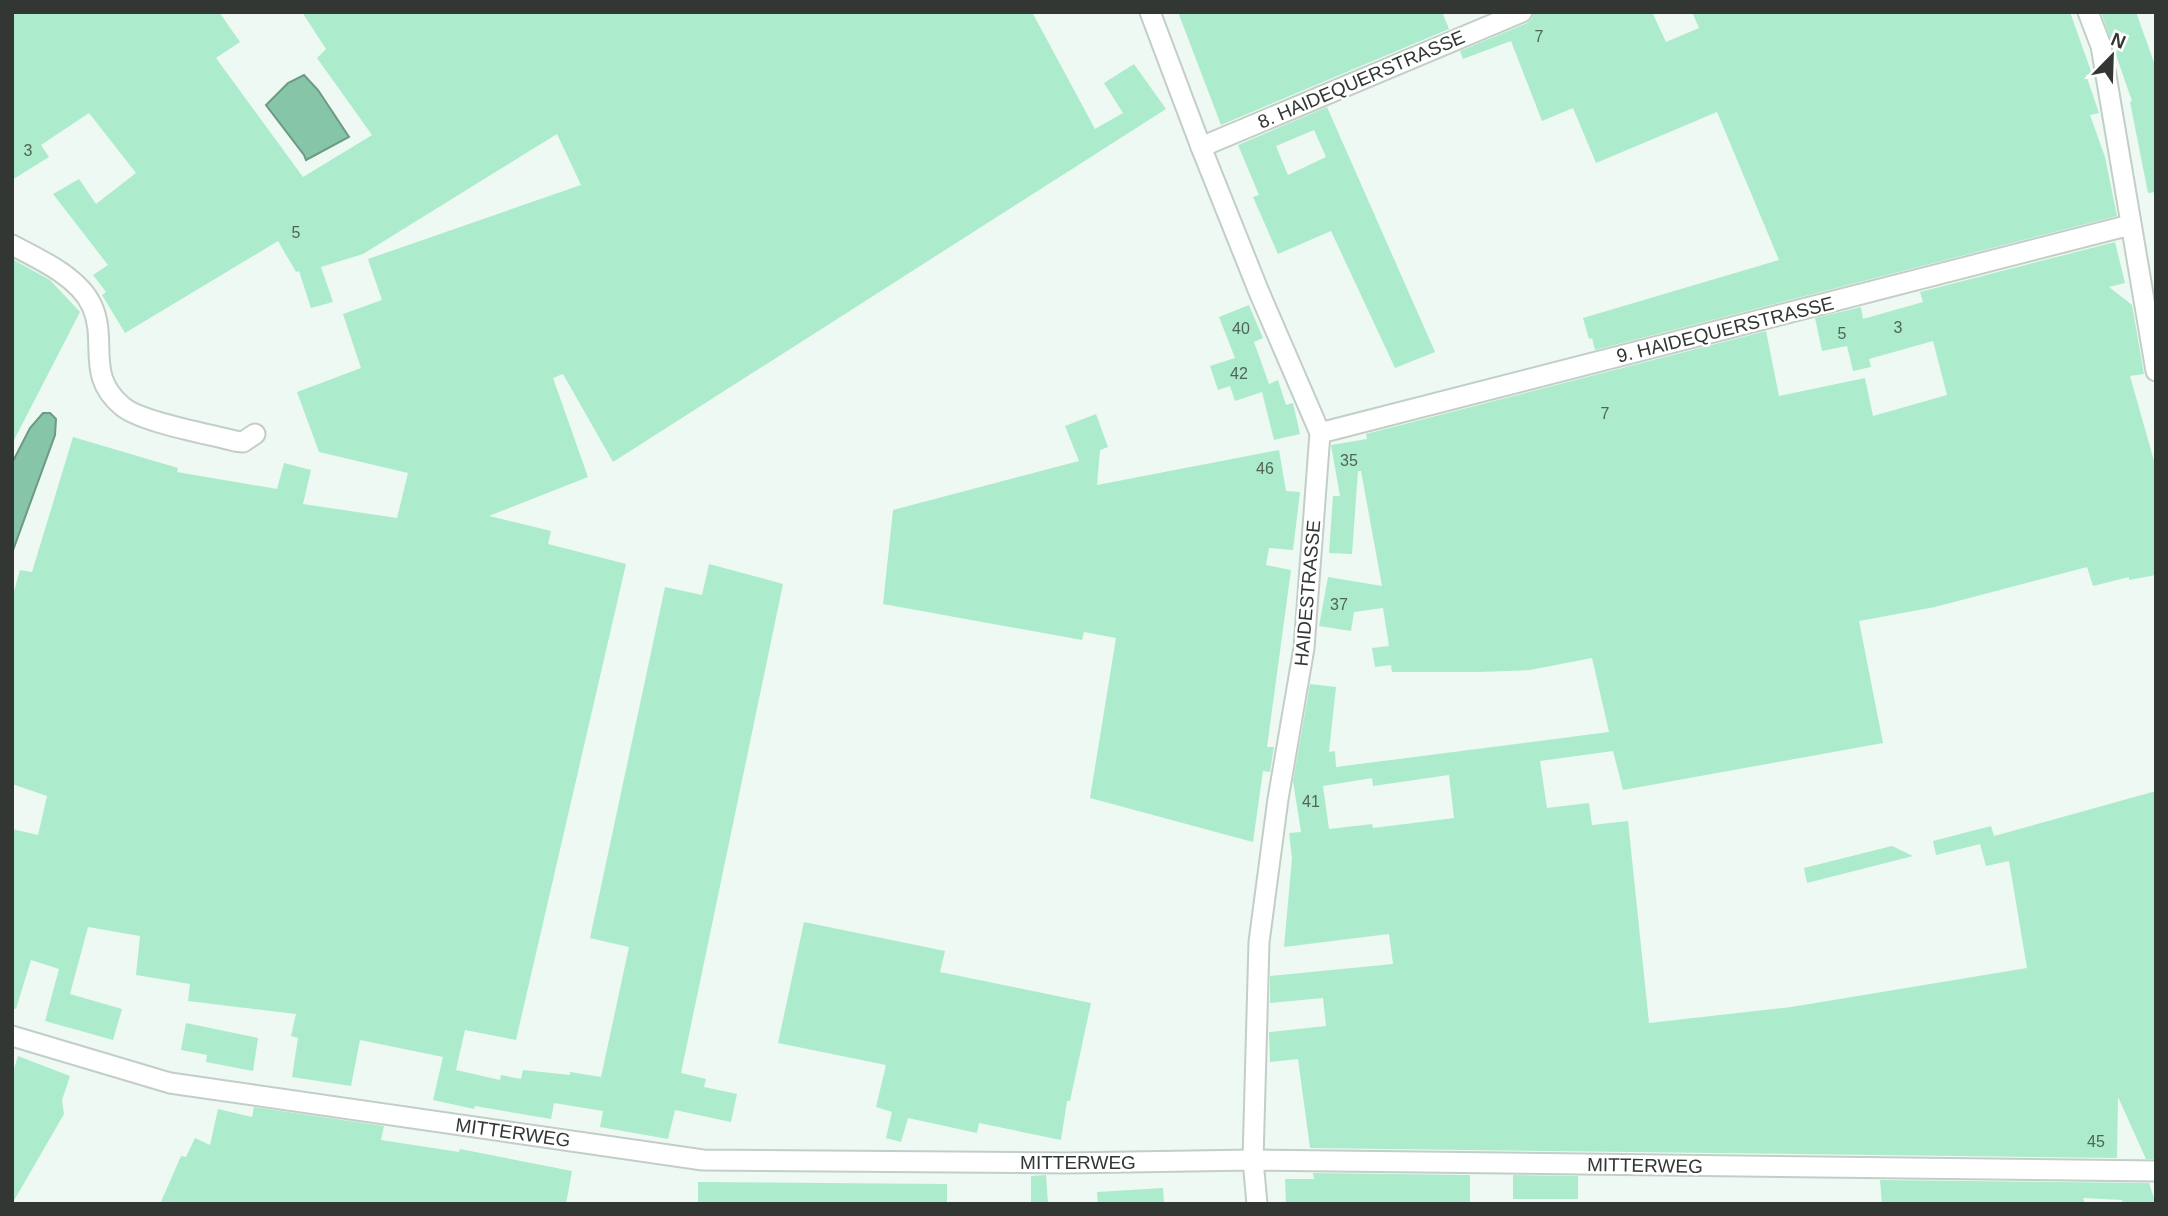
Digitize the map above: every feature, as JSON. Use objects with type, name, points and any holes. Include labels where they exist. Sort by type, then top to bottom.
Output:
[{"type":"street","name":"HAIDESTRASSE","points":[[1150,12],[1200,146],[1320,433],[1304,648],[1278,799],[1259,942],[1253,1160],[1257,1204]]},
{"type":"street","name":"8. HAIDEQUERSTRASSE","points":[[1200,146],[1522,12]]},
{"type":"street","points":[[2088,12],[2101,46],[2156,372]]},
{"type":"street","name":"9. HAIDEQUERSTRASSE","points":[[1320,433],[2130,225]]},
{"type":"street","points":[[12,244],[57,268],[76,285],[92,306],[98,333],[99,369],[105,386],[124,408],[144,418],[243,442],[255,434]]},
{"type":"street","name":"MITTERWEG","points":[[12,1036],[170,1083],[703,1160],[1066,1163],[1253,1160],[2154,1176]]},
{"type":"shaded area","points":[[304,75],[318,90],[349,137],[306,160],[266,105],[288,83]]},
{"type":"shaded area","points":[[43,413],[50,413],[56,419],[55,435],[12,553],[12,463],[30,428]]},
{"type":"building","points":[[12,12],[219,12],[240,42],[216,58],[303,177],[372,135],[317,58],[326,49],[302,12],[1032,12],[1095,129],[1123,113],[1104,83],[1134,64],[1166,109],[613,462],[563,374],[553,378],[588,477],[489,516],[551,531],[548,544],[626,564],[516,1040],[465,1030],[456,1070],[500,1080],[501,1075],[521,1079],[523,1070],[570,1075],[570,1072],[601,1077],[629,947],[590,938],[665,587],[702,595],[709,564],[783,584],[681,1073],[706,1079],[704,1087],[737,1094],[731,1122],[675,1110],[668,1139],[600,1127],[603,1111],[554,1103],[551,1119],[475,1106],[474,1109],[433,1100],[443,1057],[360,1040],[351,1086],[292,1077],[298,1038],[291,1036],[296,1014],[188,1001],[190,984],[136,975],[140,936],[88,927],[70,994],[122,1009],[113,1040],[45,1021],[59,969],[31,960],[16,1009],[12,1008],[12,829],[38,835],[47,796],[12,784],[12,598],[20,570],[32,572],[73,437],[178,468],[177,472],[277,489],[284,463],[311,470],[303,504],[397,518],[408,473],[319,452],[297,392],[361,368],[343,314],[382,300],[368,259],[581,185],[557,134],[363,254],[321,267],[333,302],[311,308],[299,271],[296,272],[278,241],[125,333],[102,295],[106,292],[93,275],[108,265],[53,194],[79,179],[96,204],[136,173],[89,113],[41,145],[49,157],[12,180]]},
{"type":"building","points":[[1178,12],[1442,12],[1449,29],[1221,125]]},
{"type":"building","points":[[1534,12],[1652,12],[1666,42],[1699,28],[1692,12],[2070,12],[2092,74],[2086,75],[2099,113],[2090,115],[2105,157],[2117,216],[1595,350],[1583,318],[1779,260],[1717,112],[1596,163],[1573,108],[1542,121],[1511,41],[1463,59],[1460,51],[1527,23]]},
{"type":"building","points":[[2101,12],[2136,12],[2156,68],[2156,192],[2148,193],[2130,102],[2132,101]]},
{"type":"building","points":[[1327,107],[1435,352],[1395,368],[1331,231],[1278,254],[1253,197],[1259,195],[1238,145]],"holes":[[[1314,130],[1326,157],[1288,175],[1276,146]]]},
{"type":"building","points":[[2115,242],[2125,283],[2109,287],[2132,305],[2144,374],[2130,376],[2156,468],[2156,575],[2129,580],[2129,577],[2093,586],[2087,567],[1935,607],[1859,621],[1883,743],[1623,790],[1613,751],[1540,761],[1547,808],[1589,803],[1592,825],[1628,821],[1649,1023],[1791,1007],[2027,968],[2009,861],[1986,866],[1980,844],[1936,855],[1933,841],[1991,826],[1994,836],[2156,791],[2156,1159],[2146,1159],[2118,1097],[2117,1158],[1310,1148],[1298,1059],[1270,1062],[1269,1032],[1326,1026],[1323,998],[1270,1003],[1270,976],[1393,964],[1389,934],[1284,947],[1292,858],[1289,833],[1301,832],[1293,781],[1310,684],[1336,687],[1329,752],[1335,751],[1336,767],[1609,732],[1592,658],[1530,670],[1392,672],[1391,665],[1375,667],[1372,648],[1389,646],[1383,608],[1354,612],[1351,631],[1319,626],[1328,577],[1382,586],[1361,471],[1358,471],[1352,554],[1329,553],[1333,496],[1340,496],[1331,445],[1367,439],[1366,434],[1766,331],[1779,396],[1865,378],[1873,416],[1947,395],[1933,341],[1869,359],[1871,367],[1853,371],[1847,346],[1822,351],[1815,318],[1861,307],[1863,319],[1923,302],[1920,292]],"holes":[[[1449,775],[1454,818],[1373,828],[1372,824],[1329,829],[1323,786],[1372,778],[1373,786]]]},
{"type":"building","points":[[12,259],[50,280],[80,312],[12,444]]},
{"type":"building","points":[[1249,305],[1263,338],[1254,342],[1269,384],[1278,380],[1286,405],[1293,403],[1300,434],[1274,440],[1262,392],[1235,401],[1230,386],[1218,390],[1210,366],[1235,358],[1219,317]]},
{"type":"building","points":[[1096,414],[1108,447],[1100,450],[1097,485],[1279,450],[1286,491],[1300,492],[1293,550],[1269,548],[1266,565],[1291,570],[1267,747],[1274,747],[1270,772],[1263,771],[1253,842],[1090,798],[1116,638],[1084,632],[1082,640],[883,604],[893,510],[1079,461],[1065,426]]},
{"type":"building","points":[[1892,846],[1913,856],[1807,883],[1804,868]]},
{"type":"building","points":[[804,922],[945,951],[940,972],[1091,1003],[1070,1101],[1067,1101],[1061,1140],[979,1123],[977,1133],[908,1118],[901,1142],[886,1138],[892,1112],[876,1107],[886,1065],[778,1043]]},
{"type":"building","points":[[186,1023],[258,1038],[253,1071],[206,1062],[207,1055],[181,1050]]},
{"type":"building","points":[[18,1056],[70,1076],[62,1100],[64,1114],[12,1204],[12,1075]]},
{"type":"building","points":[[254,1107],[384,1126],[381,1140],[459,1152],[460,1149],[572,1171],[566,1204],[160,1204],[181,1156],[186,1157],[195,1138],[210,1145],[218,1109],[252,1117]]},
{"type":"building","points":[[1313,1173],[1470,1175],[1470,1204],[1286,1204],[1285,1179],[1314,1179]]},
{"type":"building","points":[[1046,1175],[1048,1204],[1031,1204],[1031,1176]]},
{"type":"building","points":[[1513,1175],[1578,1176],[1578,1199],[1513,1199]]},
{"type":"building","points":[[1880,1180],[2149,1183],[2156,1204],[2123,1204],[2122,1200],[2083,1198],[2085,1204],[1882,1204]]},
{"type":"building","points":[[698,1182],[947,1184],[947,1204],[698,1204]]},
{"type":"building","points":[[1163,1188],[1164,1204],[1098,1204],[1097,1192]]}]
